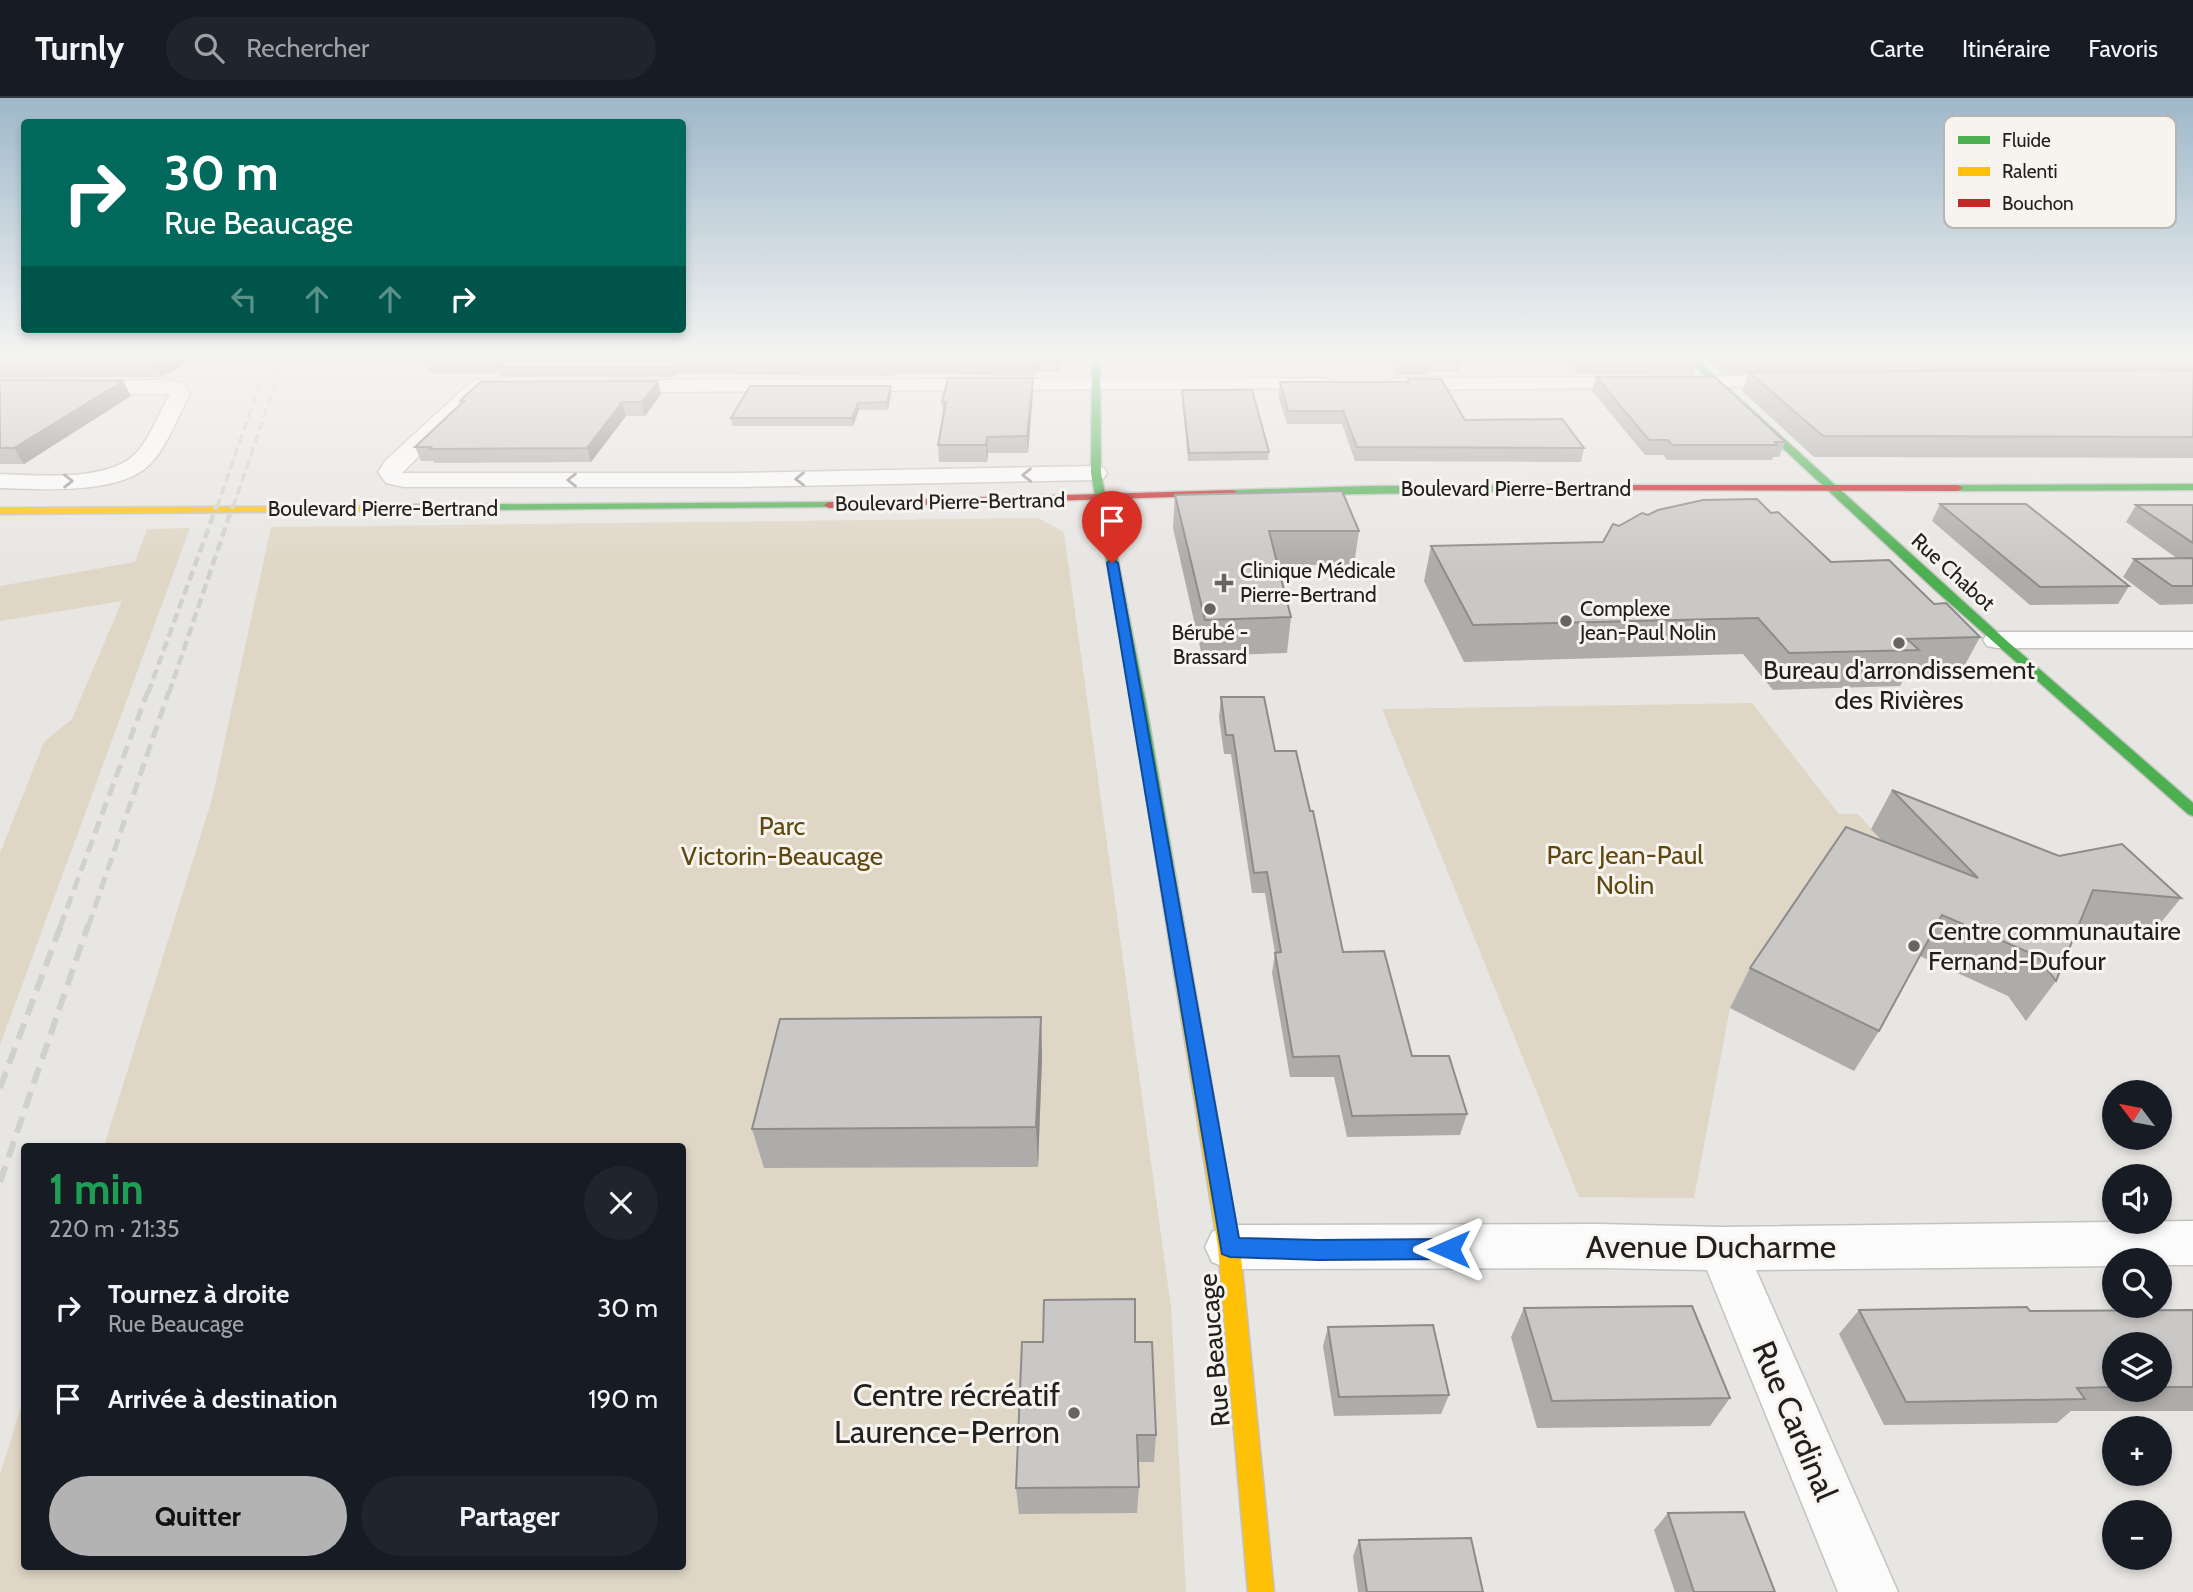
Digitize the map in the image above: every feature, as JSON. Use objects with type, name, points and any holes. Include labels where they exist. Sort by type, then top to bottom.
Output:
[{"type":"street","points":[[0,481],[78,481],[127,469],[144,459],[161,428]]},
{"type":"street","name":"Boulevard Pierre-Bertrand","points":[[438,428],[393,466],[389,472],[394,478],[735,480],[1096,473]]},
{"type":"street","name":"Rue Beaucage","points":[[1097,428],[1096,473],[1100,498],[1139,705],[1230,1247],[1262,1592]]},
{"type":"street","name":"Rue Chabot","points":[[1765,428],[2053,692],[2193,811]]},
{"type":"street","name":"Boulevard Pierre-Bertrand","points":[[0,511],[812,505],[1371,489],[2193,487]]},
{"type":"street","points":[[1997,640],[2193,640]]},
{"type":"street","name":"Avenue Ducharme","points":[[1230,1247],[1318,1250],[1658,1246],[1722,1249],[2193,1242]]},
{"type":"street","name":"Rue Cardinal","points":[[1722,1249],[1868,1592]]},
{"type":"green space","name":"Parc Victorin-Beaucage","points":[[1038,518],[1064,532],[1171,1307],[1186,1592],[0,1592],[0,1475],[21,1407],[21,1570],[686,1570],[686,1143],[105,1143],[212,799],[271,527]]},
{"type":"green space","points":[[190,528],[0,1045],[0,853],[44,742],[72,719],[122,601],[0,621],[0,586],[135,562],[147,529]]},
{"type":"green space","name":"Parc Jean-Paul Nolin","points":[[1752,703],[1839,814],[1858,814],[1887,846],[1730,1008],[1694,1198],[1579,1197],[1382,709]]},
{"type":"building","points":[[0,428],[47,428],[14,448],[0,448]]},
{"type":"building","points":[[436,428],[602,428],[587,448],[415,447]]},
{"type":"building","points":[[941,428],[1028,428],[1027,436],[987,437],[986,445],[938,445]]},
{"type":"building","points":[[1186,428],[1262,428],[1269,452],[1189,453]]},
{"type":"building","points":[[1350,428],[1569,428],[1584,448],[1357,447]]},
{"type":"building","points":[[1639,428],[1770,428],[1785,442],[1775,442],[1777,445],[1672,445],[1668,440],[1649,440]]},
{"type":"building","points":[[1813,428],[2193,428],[2193,437],[1823,436]]},
{"type":"building","points":[[1342,491],[1359,531],[1269,531],[1291,617],[1205,620],[1175,495]]},
{"type":"building","points":[[1757,499],[1771,513],[1778,512],[1831,562],[1889,560],[1934,604],[1946,603],[1980,637],[1907,639],[1919,650],[1789,653],[1758,618],[1473,625],[1431,546],[1603,542],[1613,524],[1619,526],[1642,513],[1648,515],[1658,510],[1703,500]]},
{"type":"building","points":[[1940,504],[2026,504],[2129,586],[2040,587]]},
{"type":"building","points":[[2136,505],[2193,505],[2193,543]]},
{"type":"building","points":[[2193,558],[2193,586],[2172,586],[2134,559]]},
{"type":"building","points":[[1221,697],[1264,697],[1275,751],[1296,751],[1310,811],[1313,811],[1343,952],[1384,951],[1412,1056],[1449,1056],[1467,1114],[1352,1116],[1339,1056],[1293,1057],[1275,953],[1281,952],[1267,872],[1254,873],[1233,735],[1226,735]]},
{"type":"building","name":"Centre communautaire Fernand-Dufour","points":[[1892,790],[2059,856],[2122,844],[2181,898],[2093,890],[2056,981],[2037,956],[1942,915],[1879,1031],[1750,968],[1846,827],[1978,878]]},
{"type":"building","points":[[1041,1017],[1036,1127],[752,1129],[780,1019]]},
{"type":"building","points":[[1135,1299],[1135,1342],[1152,1342],[1156,1435],[1137,1435],[1139,1487],[1016,1488],[1022,1342],[1043,1342],[1044,1300]]},
{"type":"building","points":[[1692,1306],[1730,1398],[1552,1401],[1524,1308]]},
{"type":"building","points":[[2027,1307],[2030,1311],[2102,1311],[2102,1318],[2172,1318],[2172,1310],[2193,1310],[2193,1387],[2172,1387],[2172,1332],[2102,1332],[2102,1387],[2077,1388],[2085,1399],[1906,1402],[1859,1310]]},
{"type":"building","points":[[1433,1325],[1449,1395],[1339,1397],[1328,1327]]},
{"type":"building","points":[[1744,1512],[1775,1592],[1694,1592],[1668,1513]]},
{"type":"building","points":[[1471,1538],[1483,1592],[1367,1592],[1359,1540]]},
{"type":"railway","points":[[217,507],[245,428]]},
{"type":"railway","points":[[233,507],[260,428]]},
{"type":"railway","points":[[148,693],[217,505]]},
{"type":"railway","points":[[169,693],[233,505]]},
{"type":"railway","points":[[60,927],[148,691]]},
{"type":"railway","points":[[88,927],[169,691]]},
{"type":"railway","points":[[0,1088],[61,925]]},
{"type":"railway","points":[[0,1182],[88,925]]},
{"type":"traffic: fast","points":[[1096,428],[1096,473],[1139,704],[1184,978]]},
{"type":"traffic: fast","points":[[1765,428],[2002,644],[2193,811]]},
{"type":"traffic: fast","points":[[1958,488],[2193,487]]},
{"type":"traffic: fast","points":[[1232,493],[1595,488]]},
{"type":"traffic: fast","points":[[378,508],[829,505]]},
{"type":"traffic: slow","points":[[0,511],[378,508]]},
{"type":"traffic: slow","points":[[1184,978],[1229,1247],[1261,1592]]},
{"type":"traffic: jam","points":[[1595,488],[1958,488]]},
{"type":"traffic: jam","points":[[829,505],[1232,493]]},
{"type":"place","name":"Clinique Médicale Pierre-Bertrand","points":[[1224,583]]},
{"type":"place","name":"Bérubé - Brassard","points":[[1210,609]]},
{"type":"place","name":"Complexe Jean-Paul Nolin","points":[[1566,621]]},
{"type":"place","name":"Bureau d'arrondissement des Rivières","points":[[1899,643]]},
{"type":"place","name":"Centre communautaire Fernand-Dufour","points":[[1914,946]]},
{"type":"place","name":"Centre récréatif Laurence-Perron","points":[[1074,1413]]},
{"type":"route","points":[[1112,563],[1143,730],[1230,1247],[1318,1250],[1449,1249]]}]
